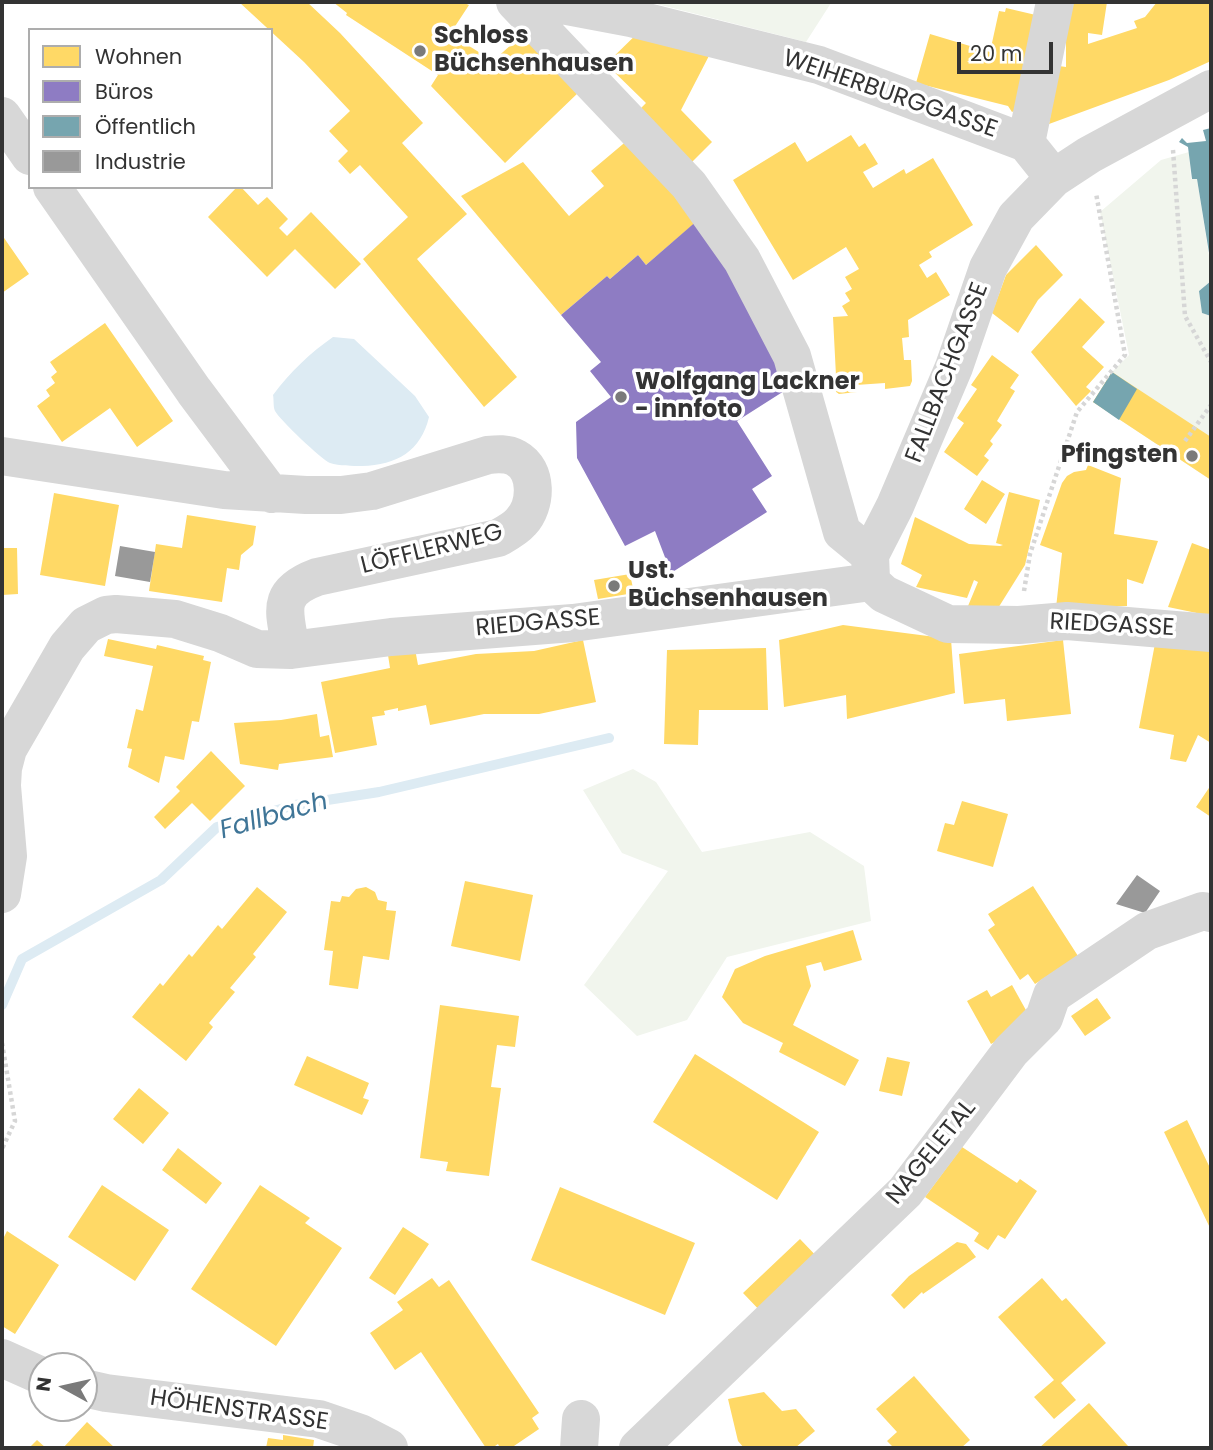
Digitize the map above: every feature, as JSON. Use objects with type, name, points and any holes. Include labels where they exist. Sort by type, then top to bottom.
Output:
[{"type":"street","points":[[514,2],[689,185],[742,260],[792,356],[842,532],[871,569]]},
{"type":"street","name":"WEIHERBURGGASSE","points":[[546,2],[631,18],[818,65],[1026,143],[1055,178]]},
{"type":"street","points":[[1026,143],[1055,2]]},
{"type":"street","name":"FALLBACHGASSE","points":[[871,569],[954,367],[988,268],[1016,216],[1055,178],[1089,155],[1211,89]]},
{"type":"street","points":[[2,116],[28,153]]},
{"type":"street","points":[[53,189],[194,391],[271,494]]},
{"type":"street","name":"LÖFFLERWEG","points":[[2,456],[224,490],[271,494],[341,495],[372,491],[495,454],[516,458],[527,468],[533,495],[530,508],[523,521],[498,538],[317,577],[293,589],[285,604],[291,650]]},
{"type":"street","name":"RIEDGASSE","points":[[2,894],[8,856],[2,768],[8,749],[66,647],[96,618],[116,614],[175,620],[220,633],[257,649],[291,650],[391,637],[573,623],[871,569],[884,594],[948,624],[1019,625],[1067,621],[1211,632]]},
{"type":"street","name":"NAGELETAL","points":[[642,1444],[905,1192],[1011,1052],[1044,1018],[1052,995],[1147,931],[1207,912]]},
{"type":"street","points":[[2,1358],[28,1370]]},
{"type":"street","name":"HÖHENSTRASSE","points":[[98,1391],[318,1419],[360,1433],[389,1448]]},
{"type":"path","points":[[1172,144],[1185,316],[1211,362]]},
{"type":"path","points":[[1019,625],[1030,554],[1077,412],[1125,355],[1089,155]]},
{"type":"path","points":[[1185,441],[1211,405]]},
{"type":"path","points":[[2,1042],[15,1121],[2,1149]]},
{"type":"shaded area","points":[[649,2],[830,2],[831,3],[806,42]]},
{"type":"shaded area","points":[[1189,152],[1191,179],[1197,179],[1211,268],[1211,281],[1199,291],[1202,313],[1211,316],[1211,480],[1093,402],[1112,372],[1129,355],[1100,212],[1161,160]]},
{"type":"shaded area","points":[[333,337],[354,339],[415,396],[429,417],[420,439],[406,454],[375,465],[350,466],[330,463],[301,439],[275,411],[273,395],[301,363]]},
{"type":"shaded area","points":[[633,769],[656,782],[702,852],[810,832],[864,866],[871,921],[727,957],[687,1020],[637,1036],[584,985],[668,871],[622,853],[583,790]]},
{"type":"building: Wohnen","points":[[239,2],[307,2],[340,33],[423,123],[402,143],[467,214],[417,259],[517,377],[484,407],[363,259],[408,217],[360,165],[350,174],[338,161],[348,151],[329,131],[350,111],[273,33],[273,28],[267,28]]},
{"type":"building: Wohnen","points":[[333,2],[462,2],[469,5],[450,34],[493,61],[522,35],[579,92],[505,163],[431,86],[438,75],[346,15],[347,13]]},
{"type":"building: Wohnen","points":[[1070,2],[1107,2],[1102,35],[1088,33],[1088,44],[1137,28],[1134,21],[1145,17],[1157,2],[1211,2],[1211,61],[1169,80],[1049,124],[1059,66],[1066,67],[1066,29]]},
{"type":"building: Wohnen","points":[[1006,8],[1040,16],[1024,106],[1012,112],[1008,106],[916,83],[930,34],[990,52],[999,11],[1005,12]]},
{"type":"building: Wohnen","points":[[646,25],[712,50],[681,110],[712,142],[687,167],[635,114],[646,103],[606,64]]},
{"type":"building: Wohnen","points":[[851,135],[859,147],[865,143],[878,164],[863,172],[873,188],[904,169],[906,174],[933,158],[973,225],[929,252],[932,257],[919,265],[927,278],[936,272],[950,295],[908,320],[909,337],[902,338],[904,360],[911,360],[910,386],[885,389],[885,383],[856,385],[857,392],[839,394],[832,389],[831,376],[836,376],[833,317],[848,316],[842,306],[850,301],[845,293],[852,289],[845,277],[859,269],[846,247],[793,280],[733,180],[795,142],[807,162]]},
{"type":"building: Wohnen","points":[[629,139],[702,217],[646,265],[638,255],[610,279],[607,276],[561,315],[461,196],[523,162],[569,216],[604,186],[591,171]]},
{"type":"building: Wohnen","points":[[235,189],[243,189],[258,205],[267,197],[288,219],[279,228],[287,236],[311,212],[361,264],[335,289],[295,249],[267,277],[208,217]]},
{"type":"building: Wohnen","points":[[2,235],[29,274],[2,293]]},
{"type":"building: Wohnen","points":[[1036,245],[1063,275],[1038,300],[1018,333],[992,313],[1006,275]]},
{"type":"building: Wohnen","points":[[1080,298],[1105,322],[1082,347],[1104,367],[1086,387],[1091,391],[1076,406],[1031,352]]},
{"type":"building: Wohnen","points":[[105,323],[173,421],[137,447],[110,408],[62,442],[37,406],[50,396],[46,390],[55,383],[51,377],[57,372],[50,362]]},
{"type":"building: Wohnen","points":[[992,355],[1019,375],[1010,388],[1015,391],[997,421],[1002,425],[990,441],[993,444],[984,456],[989,460],[977,476],[944,452],[964,423],[957,418],[977,389],[971,385]]},
{"type":"building: Wohnen","points":[[1112,372],[1211,437],[1211,480],[1093,402]]},
{"type":"building: Wohnen","points":[[1088,465],[1121,478],[1114,534],[1158,541],[1143,584],[1127,579],[1127,606],[1056,608],[1062,553],[1040,545],[1062,483],[1074,472],[1086,470]]},
{"type":"building: Wohnen","points":[[982,480],[1005,494],[986,524],[964,509]]},
{"type":"building: Wohnen","points":[[1009,492],[1040,500],[1025,565],[995,613],[968,606],[978,582],[974,580],[967,598],[916,587],[922,575],[901,564],[915,517],[969,544],[1000,546],[1003,545],[996,543]]},
{"type":"building: Wohnen","points":[[54,493],[119,505],[105,586],[40,575]]},
{"type":"building: Wohnen","points":[[187,515],[256,526],[253,545],[241,555],[239,570],[227,568],[222,602],[149,591],[156,544],[182,548]]},
{"type":"building: Wohnen","points":[[1192,543],[1211,550],[1211,616],[1168,607]]},
{"type":"building: Wohnen","points":[[2,548],[17,548],[18,594],[2,595]]},
{"type":"building: Wohnen","name":"Ust. Büchsenhausen","points":[[630,574],[634,593],[598,599],[594,580]]},
{"type":"building: Wohnen","points":[[843,625],[951,639],[955,693],[847,719],[846,695],[784,707],[779,640]]},
{"type":"building: Wohnen","points":[[1157,633],[1211,643],[1211,743],[1198,735],[1186,762],[1170,759],[1174,735],[1139,728]]},
{"type":"building: Wohnen","points":[[108,639],[156,649],[157,645],[204,656],[203,660],[211,662],[199,722],[192,721],[184,760],[165,756],[159,783],[128,767],[132,749],[127,748],[136,709],[143,711],[153,666],[104,656]]},
{"type":"building: Wohnen","points":[[583,640],[596,702],[539,714],[484,714],[430,725],[426,705],[398,711],[398,708],[384,711],[385,715],[372,717],[377,745],[335,753],[321,682],[390,668],[388,655],[415,649],[418,665],[476,654],[534,651]]},
{"type":"building: Wohnen","points":[[1063,640],[1071,714],[1007,721],[1005,699],[964,704],[959,654]]},
{"type":"building: Wohnen","points":[[766,648],[768,710],[699,710],[698,745],[664,744],[667,650]]},
{"type":"building: Wohnen","points":[[317,714],[320,737],[329,735],[333,757],[279,764],[278,770],[240,764],[234,723]]},
{"type":"building: Wohnen","points":[[211,751],[245,786],[210,821],[192,803],[165,829],[154,817],[180,791],[176,787]]},
{"type":"building: Wohnen","points":[[1211,785],[1211,817],[1196,807]]},
{"type":"building: Wohnen","points":[[962,801],[1008,814],[993,867],[937,851],[945,823],[954,825]]},
{"type":"building: Wohnen","points":[[465,881],[533,895],[520,961],[451,946]]},
{"type":"building: Wohnen","points":[[1033,886],[1078,956],[1035,984],[1028,974],[1020,980],[988,930],[995,925],[988,914]]},
{"type":"building: Wohnen","points":[[257,887],[287,912],[253,954],[256,957],[230,988],[235,992],[209,1023],[213,1027],[186,1061],[132,1017],[160,983],[163,986],[189,954],[192,957],[218,925],[222,929]]},
{"type":"building: Wohnen","points":[[366,887],[375,892],[378,900],[387,902],[386,910],[396,911],[389,960],[363,956],[358,989],[329,985],[333,951],[324,950],[331,901],[340,902],[342,896],[349,897],[356,889]]},
{"type":"building: Wohnen","points":[[853,930],[862,960],[824,971],[821,962],[806,966],[811,986],[793,1025],[859,1060],[845,1086],[779,1052],[783,1043],[743,1023],[722,997],[735,969],[765,956]]},
{"type":"building: Wohnen","points":[[1012,985],[1032,1021],[991,1044],[967,1001],[987,990],[991,997]]},
{"type":"building: Wohnen","points":[[1097,998],[1111,1018],[1085,1036],[1071,1016]]},
{"type":"building: Wohnen","points":[[440,1005],[519,1016],[515,1047],[497,1045],[491,1087],[501,1088],[489,1176],[446,1171],[448,1162],[420,1158]]},
{"type":"building: Wohnen","points":[[695,1054],[819,1132],[777,1200],[653,1122]]},
{"type":"building: Wohnen","points":[[307,1056],[369,1083],[363,1098],[369,1100],[362,1115],[294,1085]]},
{"type":"building: Wohnen","points":[[887,1057],[910,1062],[902,1096],[879,1091]]},
{"type":"building: Wohnen","points":[[139,1088],[169,1113],[143,1144],[113,1119]]},
{"type":"building: Wohnen","points":[[1187,1120],[1211,1170],[1211,1230],[1164,1132]]},
{"type":"building: Wohnen","points":[[962,1147],[1017,1183],[1020,1179],[1037,1191],[1005,1239],[998,1235],[988,1250],[974,1241],[979,1233],[925,1197]]},
{"type":"building: Wohnen","points":[[178,1148],[222,1183],[206,1204],[162,1170]]},
{"type":"building: Wohnen","points":[[102,1185],[169,1230],[135,1281],[68,1237]]},
{"type":"building: Wohnen","points":[[260,1185],[310,1218],[305,1223],[342,1248],[276,1346],[191,1289]]},
{"type":"building: Wohnen","points":[[560,1187],[695,1243],[665,1315],[531,1260]]},
{"type":"building: Wohnen","points":[[403,1227],[429,1244],[395,1295],[369,1278]]},
{"type":"building: Wohnen","points":[[7,1231],[59,1265],[15,1334],[2,1326],[2,1241]]},
{"type":"building: Wohnen","points":[[800,1239],[822,1262],[765,1316],[743,1293]]},
{"type":"building: Wohnen","points":[[957,1242],[966,1244],[976,1257],[923,1294],[922,1292],[904,1309],[891,1295],[909,1276]]},
{"type":"building: Wohnen","points":[[432,1278],[439,1287],[449,1280],[539,1413],[532,1418],[539,1429],[511,1448],[500,1448],[498,1444],[486,1448],[421,1352],[395,1370],[370,1333],[403,1310],[397,1302]]},
{"type":"building: Wohnen","points":[[1042,1278],[1062,1301],[1066,1298],[1106,1343],[1061,1383],[1076,1400],[1054,1419],[1034,1397],[1054,1380],[998,1317]]},
{"type":"building: Wohnen","points":[[914,1376],[970,1440],[961,1448],[894,1448],[887,1441],[897,1432],[876,1409]]},
{"type":"building: Wohnen","points":[[764,1392],[782,1411],[796,1409],[815,1431],[795,1448],[744,1448],[738,1441],[728,1399]]},
{"type":"building: Wohnen","points":[[1089,1403],[1128,1446],[1039,1448]]},
{"type":"building: Wohnen","points":[[87,1422],[115,1448],[63,1448]]},
{"type":"building: Wohnen","points":[[283,1435],[314,1440],[313,1448],[266,1448],[268,1438],[283,1440]]},
{"type":"building: Wohnen","points":[[37,1440],[46,1448],[29,1448]]},
{"type":"building: Büros","points":[[699,219],[792,386],[737,421],[772,476],[752,489],[767,512],[671,573],[655,531],[625,546],[577,458],[576,422],[611,397],[590,371],[601,362],[561,315],[607,276],[610,279],[638,255],[646,265]]},
{"type":"building: Öffentlich","points":[[1211,128],[1210,259],[1197,179],[1192,179],[1188,147],[1179,142],[1182,138],[1187,143],[1206,141],[1203,130]]},
{"type":"building: Öffentlich","points":[[1211,281],[1211,316],[1202,313],[1199,291]]},
{"type":"building: Öffentlich","points":[[1112,372],[1137,389],[1119,420],[1093,402]]},
{"type":"building: Industrie","points":[[120,546],[155,552],[150,582],[115,576]]},
{"type":"building: Industrie","points":[[1137,875],[1160,891],[1145,913],[1116,904]]},
{"type":"waterway","name":"Fallbach","points":[[2,1005],[22,959],[161,880],[217,827],[295,805],[379,792],[609,738]]},
{"type":"place","name":"Schloss Büchsenhausen","points":[[420,51]]},
{"type":"place","name":"Wolfgang Lackner - innfoto","points":[[621,397]]},
{"type":"place","name":"Pfingsten","points":[[1192,456]]},
{"type":"place","name":"Ust. Büchsenhausen","points":[[614,586]]}]
